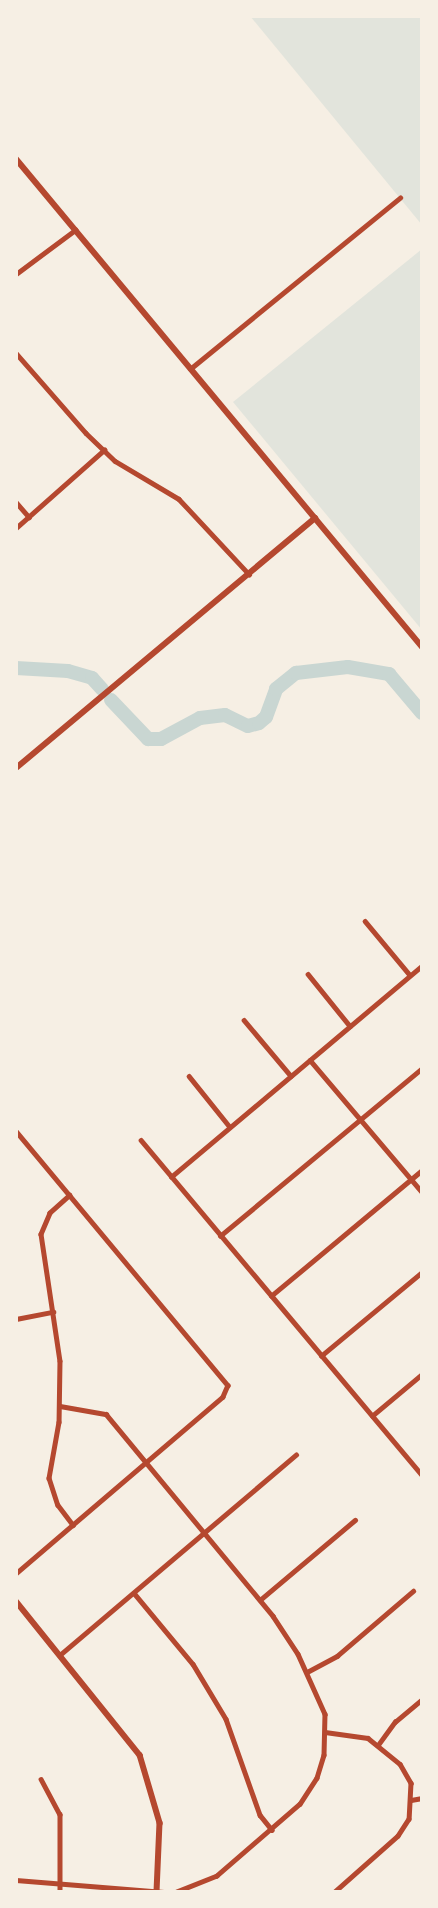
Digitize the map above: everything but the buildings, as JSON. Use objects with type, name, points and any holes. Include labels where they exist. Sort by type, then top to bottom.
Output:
[{"type":"main road","points":[[16,159],[422,647]]},
{"type":"main road","points":[[16,768],[315,518]]},
{"type":"street","points":[[190,369],[400,198]]},
{"type":"street","points":[[16,274],[74,230]]},
{"type":"street","points":[[16,353],[104,450],[179,499],[249,574]]},
{"type":"street","points":[[16,528],[104,450]]},
{"type":"street","points":[[16,502],[29,517]]},
{"type":"street","points":[[365,921],[410,975]]},
{"type":"street","points":[[171,1177],[422,966]]},
{"type":"street","points":[[308,974],[350,1026]]},
{"type":"street","points":[[244,1020],[291,1076]]},
{"type":"street","points":[[310,1060],[422,1192]]},
{"type":"street","points":[[220,1236],[422,1068]]},
{"type":"street","points":[[188,1076],[230,1127]]},
{"type":"street","points":[[16,1131],[228,1385],[223,1397],[16,1574]]},
{"type":"street","points":[[141,1140],[422,1475]]},
{"type":"street","points":[[271,1296],[422,1170]]},
{"type":"street","points":[[70,1195],[50,1213],[41,1234],[53,1312],[60,1406],[49,1478],[58,1505],[73,1525]]},
{"type":"street","points":[[321,1356],[422,1272]]},
{"type":"street","points":[[16,1319],[53,1312]]},
{"type":"street","points":[[372,1416],[422,1374]]},
{"type":"street","points":[[60,1406],[106,1414],[145,1465],[260,1600],[306,1672],[325,1714],[326,1732],[317,1778],[300,1804],[217,1876],[177,1892]]},
{"type":"street","points":[[61,1654],[296,1455]]},
{"type":"street","points":[[260,1600],[355,1520]]},
{"type":"street","points":[[306,1672],[337,1656],[413,1590]]},
{"type":"street","points":[[134,1593],[192,1664],[226,1719],[260,1815],[272,1830]]},
{"type":"street","points":[[16,1601],[61,1654],[140,1755],[160,1823],[157,1891]]},
{"type":"street","points":[[378,1745],[395,1722],[422,1699]]},
{"type":"street","points":[[326,1732],[368,1738],[400,1764],[410,1783],[409,1819],[398,1836],[337,1891]]},
{"type":"street","points":[[41,1779],[60,1814],[60,1892]]},
{"type":"street","points":[[411,1800],[422,1798]]},
{"type":"street","points":[[16,1880],[61,1881],[164,1892]]},
{"type":"shaded area","points":[[250,16],[422,16],[422,225]]},
{"type":"shaded area","points":[[422,249],[422,630],[233,402]]},
{"type":"waterway","points":[[111,700],[148,739],[161,739],[200,718],[225,715],[248,726],[259,723],[266,717],[276,689],[296,673],[348,667],[389,674],[422,713]]},
{"type":"waterway","points":[[16,668],[68,671],[92,678],[102,689]]}]
